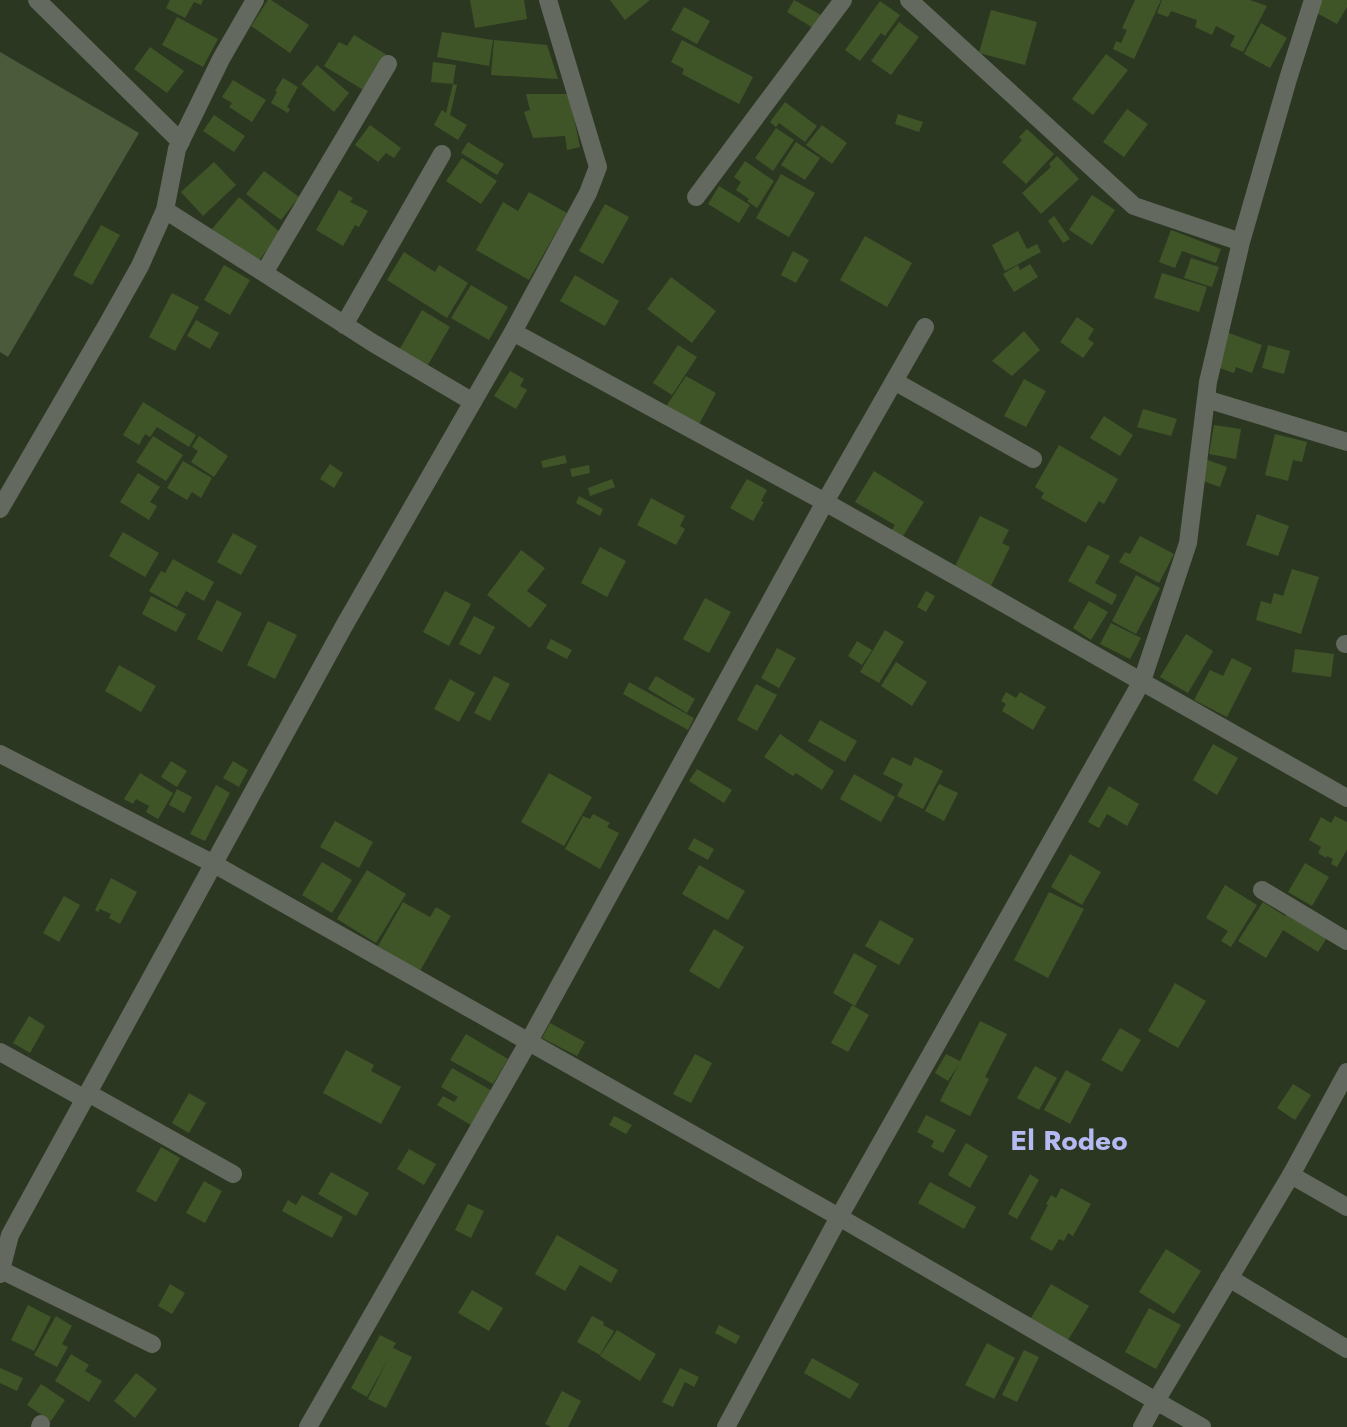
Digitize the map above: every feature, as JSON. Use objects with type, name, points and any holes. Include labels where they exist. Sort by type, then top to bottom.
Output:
[{"type":"street","points":[[37,0],[181,142]]},
{"type":"street","points":[[0,509],[140,266],[165,210],[177,149],[221,59],[255,0]]},
{"type":"street","points":[[152,1344],[0,1272],[5,1236],[86,1096],[351,614],[513,332],[588,193],[598,167],[548,0]]},
{"type":"street","points":[[696,197],[843,0]]},
{"type":"street","points":[[909,0],[1134,206],[1241,242]]},
{"type":"street","points":[[726,1427],[839,1217],[1142,681],[1188,543],[1208,382],[1241,242],[1313,0]]},
{"type":"street","points":[[264,273],[388,64]]},
{"type":"street","points":[[344,325],[442,154]]},
{"type":"street","points":[[165,210],[344,325],[473,402]]},
{"type":"street","points":[[308,1427],[529,1041],[825,502],[925,327]]},
{"type":"street","points":[[513,332],[825,502],[1347,799]]},
{"type":"street","points":[[894,381],[1033,459]]},
{"type":"street","points":[[1206,399],[1347,442]]},
{"type":"street","points":[[0,754],[214,864],[839,1217],[1202,1427]]},
{"type":"street","points":[[1262,890],[1347,941]]},
{"type":"street","points":[[0,1052],[233,1174]]},
{"type":"street","points":[[1142,1427],[1291,1175],[1347,1072]]},
{"type":"street","points":[[1291,1175],[1347,1208]]},
{"type":"street","points":[[1229,1278],[1347,1349]]},
{"type":"green space","points":[[0,52],[139,133],[8,357],[0,352]]},
{"type":"building","points":[[170,0],[203,0],[201,5],[194,2],[185,18],[166,8]]},
{"type":"building","points":[[268,0],[309,25],[290,53],[251,26]]},
{"type":"building","points":[[470,0],[524,0],[527,19],[475,28]]},
{"type":"building","points":[[610,0],[650,0],[625,20]]},
{"type":"building","points":[[794,0],[821,15],[813,28],[787,12]]},
{"type":"building","points":[[1135,0],[1161,0],[1134,59],[1113,49],[1116,41],[1121,43],[1127,30],[1122,28]]},
{"type":"building","points":[[1162,0],[1250,0],[1267,6],[1243,52],[1230,46],[1235,36],[1216,26],[1212,35],[1195,27],[1197,20],[1171,11],[1168,17],[1157,13]]},
{"type":"building","points":[[1322,0],[1347,0],[1347,7],[1337,24],[1315,12]]},
{"type":"building","points":[[880,1],[900,15],[885,36],[881,33],[860,61],[845,50]]},
{"type":"building","points":[[684,7],[710,21],[697,44],[671,30]]},
{"type":"building","points":[[991,10],[1037,22],[1025,65],[979,53]]},
{"type":"building","points":[[177,17],[218,39],[203,67],[162,45]]},
{"type":"building","points":[[899,22],[919,37],[891,75],[871,61]]},
{"type":"building","points":[[1261,23],[1287,38],[1270,68],[1244,54]]},
{"type":"building","points":[[442,32],[493,40],[489,66],[437,57]]},
{"type":"building","points":[[354,35],[387,55],[365,91],[324,66],[339,42],[347,46]]},
{"type":"building","points":[[494,40],[547,45],[558,79],[491,75]]},
{"type":"building","points":[[682,40],[753,77],[739,104],[682,74],[684,69],[671,62]]},
{"type":"building","points":[[150,47],[184,71],[167,93],[134,69]]},
{"type":"building","points":[[1106,54],[1128,70],[1093,115],[1072,99]]},
{"type":"building","points":[[433,62],[456,65],[453,84],[431,82]]},
{"type":"building","points":[[317,65],[349,93],[334,112],[301,84]]},
{"type":"building","points":[[283,78],[298,87],[287,107],[290,109],[288,113],[271,103]]},
{"type":"building","points":[[233,80],[266,100],[252,122],[229,107],[232,103],[222,97]]},
{"type":"building","points":[[453,84],[457,85],[450,115],[467,125],[458,140],[434,125],[442,110],[446,113]]},
{"type":"building","points":[[526,94],[569,94],[580,147],[567,150],[565,136],[533,138],[524,112],[530,110]]},
{"type":"building","points":[[785,102],[817,126],[805,142],[779,123],[776,127],[770,122]]},
{"type":"building","points":[[1127,109],[1148,124],[1124,157],[1103,142]]},
{"type":"building","points":[[898,114],[923,122],[919,132],[895,124]]},
{"type":"building","points":[[214,115],[245,136],[234,152],[203,131]]},
{"type":"building","points":[[370,125],[401,148],[394,158],[386,153],[378,162],[355,145]]},
{"type":"building","points":[[822,125],[847,143],[832,164],[806,145]]},
{"type":"building","points":[[776,128],[794,140],[773,171],[755,158]]},
{"type":"building","points":[[1027,129],[1054,154],[1026,184],[1002,162],[1022,140],[1019,137]]},
{"type":"building","points":[[468,142],[504,164],[497,175],[461,153]]},
{"type":"building","points":[[796,142],[820,158],[805,180],[781,165]]},
{"type":"building","points":[[1057,156],[1079,179],[1041,214],[1022,193],[1051,167],[1049,164]]},
{"type":"building","points":[[462,158],[497,181],[481,204],[446,181]]},
{"type":"building","points":[[745,161],[774,181],[757,208],[736,190],[741,182],[734,177]]},
{"type":"building","points":[[214,162],[236,185],[203,216],[181,192]]},
{"type":"building","points":[[264,171],[299,197],[281,220],[246,194]]},
{"type":"building","points":[[781,174],[815,193],[789,237],[756,218]]},
{"type":"building","points":[[719,186],[750,205],[739,223],[708,204]]},
{"type":"building","points":[[339,190],[353,198],[350,202],[368,211],[359,227],[355,225],[343,246],[316,230]]},
{"type":"building","points":[[529,192],[567,213],[529,280],[476,250],[503,202],[518,211]]},
{"type":"building","points":[[1092,195],[1115,210],[1092,245],[1069,230]]},
{"type":"building","points":[[239,197],[281,233],[255,265],[212,229]]},
{"type":"building","points":[[605,204],[629,217],[603,264],[579,251]]},
{"type":"building","points":[[1054,216],[1070,239],[1063,243],[1048,221]]},
{"type":"building","points":[[101,225],[120,235],[92,285],[73,275]]},
{"type":"building","points":[[1171,230],[1221,249],[1216,263],[1182,251],[1175,268],[1159,262]]},
{"type":"building","points":[[1018,231],[1027,249],[1037,244],[1041,252],[1005,271],[992,245]]},
{"type":"building","points":[[865,236],[912,263],[887,307],[840,280]]},
{"type":"building","points":[[793,251],[809,260],[796,283],[781,275]]},
{"type":"building","points":[[404,252],[435,272],[439,265],[468,283],[447,318],[387,280]]},
{"type":"building","points":[[1191,258],[1219,267],[1212,287],[1184,278]]},
{"type":"building","points":[[1030,264],[1038,277],[1014,292],[1003,274],[1018,265],[1020,270]]},
{"type":"building","points":[[224,265],[250,280],[230,315],[204,300]]},
{"type":"building","points":[[1162,273],[1207,287],[1199,312],[1154,298]]},
{"type":"building","points":[[575,275],[619,301],[605,326],[560,301]]},
{"type":"building","points":[[671,277],[716,311],[692,343],[647,309]]},
{"type":"building","points":[[471,285],[508,307],[489,340],[451,318]]},
{"type":"building","points":[[172,293],[199,307],[175,351],[149,337]]},
{"type":"building","points":[[422,310],[450,327],[426,368],[398,352]]},
{"type":"building","points":[[1077,317],[1094,329],[1088,339],[1094,343],[1083,358],[1060,342]]},
{"type":"building","points":[[196,320],[219,333],[210,349],[187,336]]},
{"type":"building","points":[[1024,331],[1040,350],[1012,376],[992,361]]},
{"type":"building","points":[[1226,332],[1262,345],[1252,373],[1236,367],[1234,373],[1214,366]]},
{"type":"building","points":[[678,345],[697,357],[672,395],[653,383]]},
{"type":"building","points":[[1268,345],[1290,351],[1284,374],[1262,368]]},
{"type":"building","points":[[510,371],[524,379],[520,386],[527,390],[516,409],[494,396]]},
{"type":"building","points":[[686,376],[716,393],[697,428],[665,408]]},
{"type":"building","points":[[1024,379],[1046,391],[1026,427],[1004,416]]},
{"type":"building","points":[[143,402],[196,435],[189,447],[157,427],[150,437],[145,434],[139,445],[123,435]]},
{"type":"building","points":[[1143,409],[1177,419],[1171,436],[1137,427]]},
{"type":"building","points":[[1104,416],[1133,435],[1120,456],[1090,438]]},
{"type":"building","points":[[1214,425],[1241,429],[1236,459],[1209,454]]},
{"type":"building","points":[[1275,434],[1307,442],[1302,462],[1293,460],[1288,481],[1265,475]]},
{"type":"building","points":[[153,436],[183,455],[166,481],[136,462]]},
{"type":"building","points":[[199,436],[228,456],[214,477],[191,462],[198,451],[192,447]]},
{"type":"building","points":[[1059,445],[1118,479],[1104,504],[1099,501],[1086,523],[1041,498],[1044,493],[1035,487]]},
{"type":"building","points":[[565,455],[567,463],[543,468],[541,461]]},
{"type":"building","points":[[1205,459],[1227,467],[1220,487],[1197,479]]},
{"type":"building","points":[[183,461],[212,478],[201,498],[192,492],[187,500],[167,488]]},
{"type":"building","points":[[330,464],[343,473],[334,488],[320,479]]},
{"type":"building","points":[[589,465],[590,473],[572,477],[570,469]]},
{"type":"building","points":[[874,471],[924,502],[900,541],[889,534],[895,525],[855,502]]},
{"type":"building","points":[[138,473],[160,487],[150,502],[157,506],[149,520],[120,502]]},
{"type":"building","points":[[612,479],[615,487],[590,496],[588,488]]},
{"type":"building","points":[[747,479],[767,490],[761,501],[764,502],[753,521],[730,508]]},
{"type":"building","points":[[579,496],[603,509],[600,516],[576,503]]},
{"type":"building","points":[[651,498],[685,516],[680,526],[685,529],[676,545],[637,525]]},
{"type":"building","points":[[1257,514],[1289,526],[1278,556],[1246,545]]},
{"type":"building","points":[[980,516],[1009,530],[1002,543],[1010,547],[990,588],[953,570]]},
{"type":"building","points":[[123,532],[159,553],[145,577],[109,556]]},
{"type":"building","points":[[233,533],[257,546],[241,575],[217,562]]},
{"type":"building","points":[[1140,536],[1174,554],[1159,583],[1119,562],[1125,552],[1130,554]]},
{"type":"building","points":[[1088,545],[1110,556],[1095,583],[1117,595],[1112,605],[1068,581]]},
{"type":"building","points":[[600,547],[626,561],[607,597],[581,583]]},
{"type":"building","points":[[521,550],[545,568],[527,591],[547,605],[530,628],[487,595]]},
{"type":"building","points":[[173,559],[214,582],[204,601],[186,591],[177,607],[149,591],[161,571],[165,573]]},
{"type":"building","points":[[1292,569],[1319,577],[1301,634],[1256,620],[1261,601],[1271,604],[1274,593],[1283,596]]},
{"type":"building","points":[[1136,575],[1160,588],[1136,634],[1112,621]]},
{"type":"building","points":[[445,591],[471,604],[449,646],[423,632]]},
{"type":"building","points":[[926,591],[935,596],[926,612],[917,607]]},
{"type":"building","points":[[151,596],[186,614],[176,632],[142,614]]},
{"type":"building","points":[[705,598],[731,612],[709,653],[683,639]]},
{"type":"building","points":[[217,600],[242,613],[222,652],[197,639]]},
{"type":"building","points":[[1089,601],[1108,612],[1091,640],[1073,628]]},
{"type":"building","points":[[474,616],[495,627],[480,655],[459,644]]},
{"type":"building","points":[[268,621],[297,635],[275,679],[247,665]]},
{"type":"building","points":[[1111,623],[1141,638],[1130,659],[1100,644]]},
{"type":"building","points":[[885,630],[904,642],[879,683],[860,672]]},
{"type":"building","points":[[1186,634],[1213,651],[1188,693],[1160,677]]},
{"type":"building","points":[[551,639],[572,650],[567,659],[546,648]]},
{"type":"building","points":[[857,641],[872,650],[862,665],[848,656]]},
{"type":"building","points":[[777,648],[796,658],[779,688],[761,678]]},
{"type":"building","points":[[1295,649],[1334,654],[1331,677],[1292,672]]},
{"type":"building","points":[[1232,658],[1252,668],[1227,717],[1194,700],[1210,670],[1223,676]]},
{"type":"building","points":[[896,662],[927,682],[912,706],[881,686]]},
{"type":"building","points":[[119,665],[156,686],[141,712],[105,691]]},
{"type":"building","points":[[494,676],[510,684],[490,721],[474,713]]},
{"type":"building","points":[[656,676],[695,699],[687,713],[648,689]]},
{"type":"building","points":[[450,679],[475,693],[459,722],[434,709]]},
{"type":"building","points":[[629,682],[694,718],[688,730],[623,694]]},
{"type":"building","points":[[756,684],[777,695],[757,731],[737,720]]},
{"type":"building","points":[[1006,692],[1016,698],[1020,692],[1046,707],[1033,730],[1002,711],[1006,704],[1001,701]]},
{"type":"building","points":[[820,720],[857,741],[845,762],[808,741]]},
{"type":"building","points":[[780,734],[834,771],[822,790],[796,773],[793,776],[764,757]]},
{"type":"building","points":[[1213,744],[1238,758],[1217,795],[1193,780]]},
{"type":"building","points":[[892,757],[911,766],[915,757],[943,771],[923,809],[897,796],[903,784],[883,774]]},
{"type":"building","points":[[171,761],[187,771],[177,787],[161,777]]},
{"type":"building","points":[[233,761],[248,770],[239,787],[223,778]]},
{"type":"building","points":[[697,769],[732,790],[724,803],[689,781]]},
{"type":"building","points":[[140,773],[173,793],[158,819],[146,812],[149,806],[136,799],[133,804],[124,799]]},
{"type":"building","points":[[549,773],[592,797],[564,846],[521,822]]},
{"type":"building","points":[[854,774],[895,797],[881,822],[840,799]]},
{"type":"building","points":[[939,784],[958,793],[944,821],[925,811]]},
{"type":"building","points":[[216,785],[230,793],[205,841],[190,834]]},
{"type":"building","points":[[1109,786],[1139,804],[1127,826],[1107,814],[1099,828],[1088,822]]},
{"type":"building","points":[[177,789],[192,797],[184,813],[169,805]]},
{"type":"building","points":[[593,814],[610,823],[607,827],[619,833],[600,869],[565,849],[583,816],[590,819]]},
{"type":"building","points":[[1335,816],[1347,822],[1347,850],[1337,867],[1331,864],[1333,859],[1318,853],[1321,847],[1309,840],[1321,817],[1331,823]]},
{"type":"building","points":[[335,821],[373,842],[359,868],[320,847]]},
{"type":"building","points":[[694,838],[714,849],[708,860],[688,849]]},
{"type":"building","points":[[1070,854],[1101,872],[1082,905],[1051,887]]},
{"type":"building","points":[[322,862],[352,880],[332,913],[302,895]]},
{"type":"building","points":[[1305,863],[1329,877],[1312,906],[1288,892]]},
{"type":"building","points":[[699,865],[745,891],[728,920],[682,894]]},
{"type":"building","points":[[367,870],[406,894],[376,943],[337,919]]},
{"type":"building","points":[[111,878],[137,892],[120,924],[109,918],[111,914],[100,909],[98,912],[95,910]]},
{"type":"building","points":[[1225,885],[1257,905],[1231,947],[1221,941],[1228,931],[1206,918]]},
{"type":"building","points":[[1049,892],[1084,909],[1048,978],[1014,960]]},
{"type":"building","points":[[64,896],[80,905],[59,942],[43,933]]},
{"type":"building","points":[[403,902],[430,917],[436,907],[451,916],[420,971],[378,946]]},
{"type":"building","points":[[1263,902],[1285,916],[1288,911],[1328,936],[1318,952],[1283,930],[1266,958],[1238,941]]},
{"type":"building","points":[[880,920],[914,939],[899,965],[865,946]]},
{"type":"building","points":[[714,929],[744,947],[719,989],[689,971]]},
{"type":"building","points":[[854,953],[877,966],[855,1006],[833,993]]},
{"type":"building","points":[[1175,983],[1206,1001],[1178,1048],[1148,1031]]},
{"type":"building","points":[[852,1005],[869,1015],[848,1052],[831,1043]]},
{"type":"building","points":[[29,1016],[45,1026],[30,1053],[13,1043]]},
{"type":"building","points":[[980,1021],[1007,1034],[985,1077],[989,1079],[970,1116],[940,1101],[959,1064],[948,1081],[935,1073],[946,1054],[960,1061]]},
{"type":"building","points":[[550,1023],[585,1042],[577,1056],[542,1038]]},
{"type":"building","points":[[1120,1028],[1141,1040],[1122,1072],[1101,1060]]},
{"type":"building","points":[[466,1034],[508,1059],[493,1084],[450,1060]]},
{"type":"building","points":[[346,1050],[374,1065],[371,1071],[401,1087],[381,1124],[323,1093]]},
{"type":"building","points":[[695,1054],[712,1063],[691,1103],[673,1094]]},
{"type":"building","points":[[1035,1066],[1057,1078],[1039,1110],[1017,1098]]},
{"type":"building","points":[[452,1068],[496,1093],[476,1128],[437,1105],[443,1096],[454,1102],[458,1097],[441,1087]]},
{"type":"building","points":[[1066,1070],[1091,1084],[1070,1124],[1044,1110]]},
{"type":"building","points":[[1293,1084],[1311,1095],[1295,1120],[1277,1108]]},
{"type":"building","points":[[189,1093],[206,1103],[189,1133],[172,1123]]},
{"type":"building","points":[[926,1115],[956,1130],[943,1153],[931,1147],[934,1141],[917,1132]]},
{"type":"building","points":[[614,1116],[632,1125],[626,1134],[609,1125]]},
{"type":"building","points":[[966,1143],[988,1156],[970,1188],[948,1175]]},
{"type":"building","points":[[161,1147],[180,1158],[156,1202],[136,1191]]},
{"type":"building","points":[[409,1149],[436,1164],[424,1185],[397,1169]]},
{"type":"building","points":[[331,1172],[369,1193],[356,1216],[318,1194]]},
{"type":"building","points":[[1030,1174],[1039,1180],[1017,1219],[1008,1214]]},
{"type":"building","points":[[204,1181],[222,1191],[205,1223],[186,1213]]},
{"type":"building","points":[[930,1182],[976,1207],[964,1229],[918,1203]]},
{"type":"building","points":[[1061,1188],[1091,1204],[1073,1236],[1068,1233],[1064,1241],[1059,1239],[1052,1251],[1030,1239],[1051,1195],[1056,1198]]},
{"type":"building","points":[[302,1195],[343,1217],[332,1238],[282,1211],[288,1200],[296,1205]]},
{"type":"building","points":[[468,1204],[484,1211],[471,1238],[455,1230]]},
{"type":"building","points":[[557,1235],[618,1270],[611,1283],[580,1265],[565,1291],[535,1274]]},
{"type":"building","points":[[1166,1249],[1201,1271],[1174,1314],[1139,1292]]},
{"type":"building","points":[[170,1284],[185,1293],[172,1314],[158,1306]]},
{"type":"building","points":[[1051,1284],[1089,1306],[1068,1340],[1031,1318]]},
{"type":"building","points":[[472,1290],[503,1308],[489,1331],[458,1313]]},
{"type":"building","points":[[28,1305],[51,1317],[34,1351],[11,1340]]},
{"type":"building","points":[[1149,1308],[1181,1325],[1156,1369],[1125,1352]]},
{"type":"building","points":[[56,1316],[72,1326],[62,1344],[68,1347],[57,1367],[34,1355]]},
{"type":"building","points":[[592,1316],[614,1331],[600,1355],[577,1342]]},
{"type":"building","points":[[719,1325],[740,1336],[736,1344],[715,1333]]},
{"type":"building","points":[[617,1330],[656,1354],[640,1381],[600,1356]]},
{"type":"building","points":[[380,1335],[396,1343],[393,1348],[412,1357],[386,1408],[368,1399],[388,1359],[367,1397],[351,1388]]},
{"type":"building","points":[[987,1343],[1015,1358],[994,1399],[965,1385]]},
{"type":"building","points":[[1024,1350],[1039,1357],[1017,1402],[1002,1395]]},
{"type":"building","points":[[71,1354],[89,1365],[85,1371],[102,1381],[89,1402],[55,1381]]},
{"type":"building","points":[[812,1358],[859,1384],[850,1399],[804,1373]]},
{"type":"building","points":[[0,1368],[23,1378],[17,1391],[0,1383]]},
{"type":"building","points":[[680,1368],[699,1377],[694,1387],[685,1382],[673,1407],[662,1402]]},
{"type":"building","points":[[136,1373],[157,1389],[135,1418],[114,1401]]},
{"type":"building","points":[[41,1384],[65,1400],[51,1421],[27,1405]]},
{"type":"building","points":[[562,1391],[581,1401],[568,1427],[551,1427],[545,1424]]},
{"type":"district","name":"El Rodeo","points":[[1069,1140]]}]
